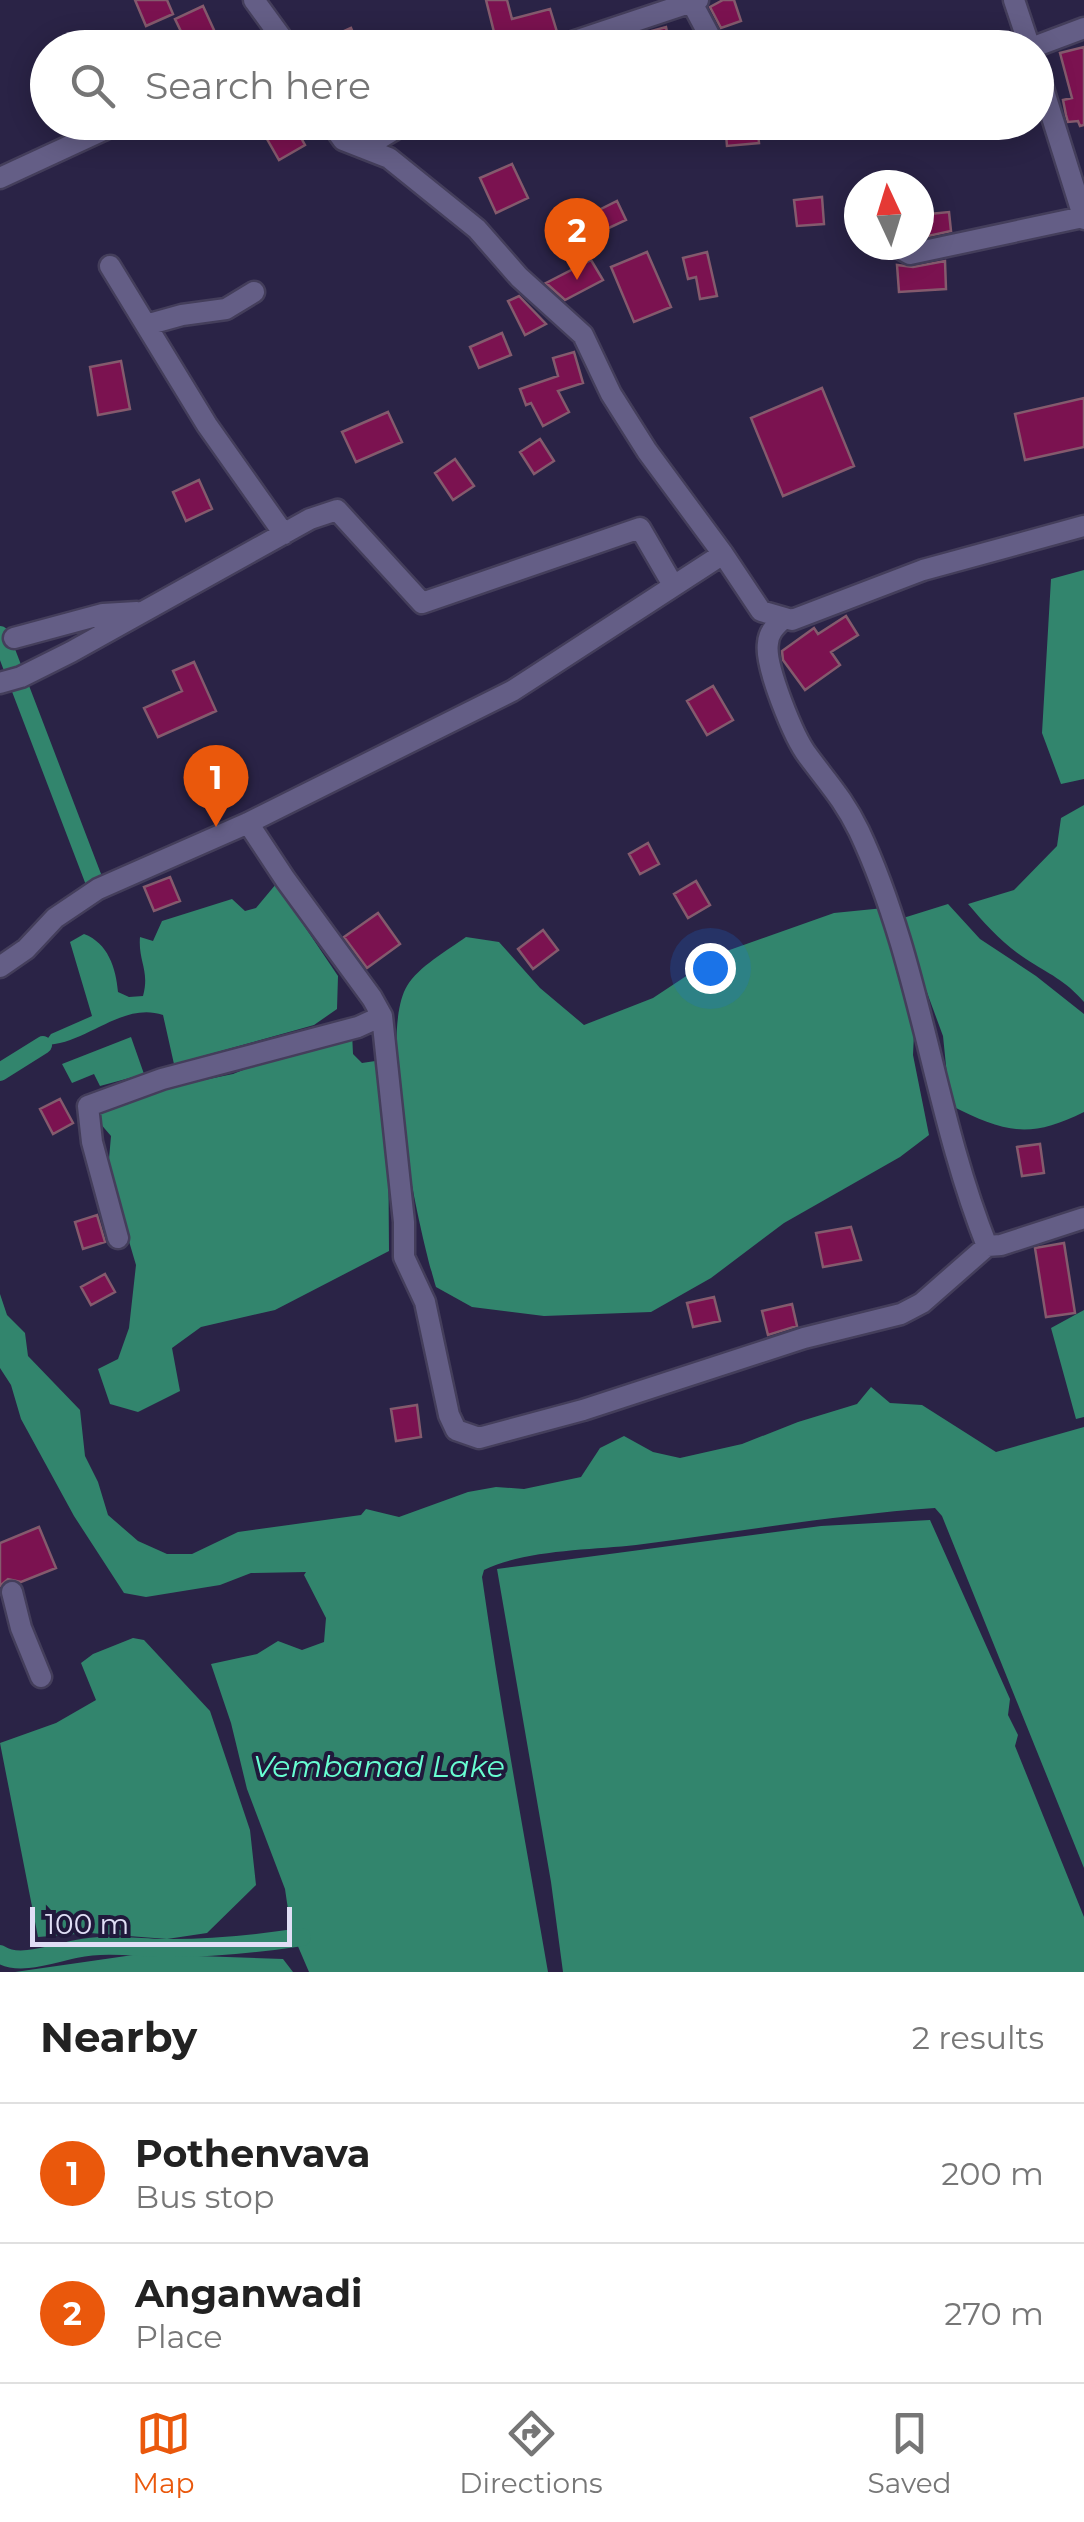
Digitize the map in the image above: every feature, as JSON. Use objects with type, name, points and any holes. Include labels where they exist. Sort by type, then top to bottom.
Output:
[{"type":"street","points":[[254,0],[273,30]]},
{"type":"street","points":[[1014,0],[1024,30]]},
{"type":"street","points":[[609,30],[695,2],[708,30]]},
{"type":"street","points":[[1054,39],[1084,28]]},
{"type":"street","points":[[934,249],[1084,218],[1054,123]]},
{"type":"street","points":[[0,178],[65,140]]},
{"type":"street","points":[[343,140],[390,158],[478,229],[519,276],[583,335],[611,394],[647,451],[761,611],[792,620],[924,570],[1084,526]]},
{"type":"street","points":[[364,148],[377,140]]},
{"type":"street","points":[[110,266],[207,425],[284,534]]},
{"type":"street","points":[[146,326],[182,315],[226,309],[254,292]]},
{"type":"street","points":[[9,680],[144,612],[310,519],[337,510],[422,602],[640,528],[673,585]]},
{"type":"street","points":[[0,966],[26,949],[55,918],[98,889],[248,823],[512,691],[722,554]]},
{"type":"street","points":[[14,638],[103,614],[144,612]]},
{"type":"street","points":[[784,618],[771,630],[766,646],[772,680],[806,754],[844,800],[886,892],[923,1020],[964,1187],[987,1246]]},
{"type":"street","points":[[248,823],[382,1016],[404,1222],[404,1257],[425,1302],[449,1416],[456,1430],[480,1438],[583,1410],[804,1338],[901,1314],[922,1302],[987,1246],[1084,1218]]},
{"type":"street","points":[[118,1238],[92,1142],[88,1106],[162,1079],[358,1028],[382,1016]]},
{"type":"street","points":[[10,1593],[41,1677]]},
{"type":"water","points":[[1084,570],[1084,779],[1061,784],[1042,733],[1051,579]]},
{"type":"water","points":[[1084,805],[1084,1002],[1010,947],[968,904],[1014,890],[1057,846],[1061,818]]},
{"type":"water","points":[[276,884],[338,976],[337,1009],[314,1025],[174,1064],[163,1015],[148,1012],[118,1019],[74,1039],[43,1045],[51,1034],[92,1016],[70,942],[84,934],[99,943],[109,957],[118,992],[129,997],[143,996],[140,937],[153,941],[162,921],[232,899],[245,911],[256,908]]},
{"type":"water","points":[[948,904],[980,939],[1084,1014],[1084,1112],[1047,1127],[1016,1129],[950,1105],[943,1036],[900,919]]},
{"type":"water","points":[[884,908],[914,1033],[913,1055],[929,1135],[900,1157],[784,1223],[711,1278],[651,1312],[544,1316],[472,1307],[436,1287],[411,1179],[396,1046],[399,1011],[407,986],[426,966],[466,937],[499,942],[540,988],[584,1025],[653,998],[721,953],[834,913]]},
{"type":"water","points":[[352,1033],[353,1054],[362,1063],[382,1060],[388,1122],[389,1251],[275,1310],[201,1327],[172,1348],[180,1391],[138,1412],[110,1404],[98,1369],[118,1359],[129,1328],[136,1265],[115,1194],[109,1159],[111,1136],[93,1115],[147,1092],[233,1074]]},
{"type":"water","points":[[131,1037],[144,1074],[100,1086],[94,1074],[72,1083],[62,1064]]},
{"type":"water","name":"Vembanad Lake","points":[[0,1294],[7,1315],[25,1333],[28,1356],[80,1410],[85,1456],[108,1515],[138,1541],[167,1554],[192,1554],[238,1532],[361,1515],[366,1509],[399,1517],[468,1492],[496,1487],[524,1489],[581,1477],[600,1448],[624,1436],[653,1452],[680,1458],[742,1444],[857,1404],[871,1387],[890,1403],[922,1405],[996,1452],[1084,1427],[1084,1868],[942,1516],[935,1508],[558,1552],[500,1563],[484,1570],[482,1577],[548,1972],[309,1972],[291,1930],[285,1889],[247,1789],[211,1664],[257,1654],[278,1641],[302,1650],[324,1642],[326,1618],[304,1575],[306,1572],[251,1573],[220,1585],[146,1597],[124,1593],[74,1516],[21,1419],[11,1385],[0,1368]]},
{"type":"water","points":[[1084,1310],[1084,1417],[1076,1419],[1051,1328]]},
{"type":"water","points":[[930,1520],[1010,1699],[1008,1715],[1018,1735],[1015,1746],[1084,1917],[1084,1972],[563,1972],[497,1569],[821,1526]]},
{"type":"water","points":[[133,1638],[144,1640],[210,1711],[250,1830],[256,1885],[207,1933],[167,1939],[90,1933],[38,1937],[0,1743],[56,1723],[96,1700],[81,1663]]},
{"type":"water","points":[[140,1954],[283,1959],[293,1972],[15,1972]]},
{"type":"building","points":[[135,0],[167,0],[173,14],[146,26]]},
{"type":"building","points":[[486,0],[507,0],[512,19],[550,9],[556,30],[494,30]]},
{"type":"building","points":[[723,0],[734,0],[741,21],[721,28],[710,7]]},
{"type":"building","points":[[203,6],[214,30],[180,30],[175,19]]},
{"type":"building","points":[[1084,47],[1084,125],[1080,126],[1078,121],[1068,122],[1066,115],[1063,100],[1072,98],[1060,53]]},
{"type":"building","points":[[268,140],[302,140],[305,145],[279,160]]},
{"type":"building","points":[[726,140],[759,140],[759,143],[727,146]]},
{"type":"building","points":[[512,164],[528,198],[496,213],[480,178]]},
{"type":"building","points":[[822,197],[824,224],[797,226],[794,200]]},
{"type":"building","points":[[617,201],[626,220],[596,234],[587,216]]},
{"type":"building","points":[[949,212],[951,231],[934,235],[934,214]]},
{"type":"building","points":[[647,252],[671,307],[634,322],[611,267]]},
{"type":"building","points":[[707,252],[717,296],[700,299],[696,277],[688,279],[683,258]]},
{"type":"building","points":[[591,260],[603,280],[565,300],[546,283]]},
{"type":"building","points":[[945,261],[946,289],[899,292],[897,265],[913,267]]},
{"type":"building","points":[[519,296],[546,324],[525,335],[508,301]]},
{"type":"building","points":[[502,333],[511,355],[479,368],[470,347]]},
{"type":"building","points":[[574,352],[583,383],[558,391],[569,412],[543,426],[531,403],[526,405],[520,389],[558,376],[553,358]]},
{"type":"building","points":[[121,361],[130,409],[98,415],[90,367]]},
{"type":"building","points":[[822,388],[854,466],[783,496],[751,418]]},
{"type":"building","points":[[1084,398],[1084,447],[1025,460],[1015,414]]},
{"type":"building","points":[[388,412],[402,442],[356,462],[342,432]]},
{"type":"building","points":[[540,439],[554,461],[534,474],[520,452]]},
{"type":"building","points":[[455,459],[474,486],[453,500],[435,473]]},
{"type":"building","points":[[199,480],[212,509],[186,521],[173,492]]},
{"type":"building","points":[[846,616],[858,635],[831,652],[840,665],[805,690],[783,660],[782,651],[814,628],[818,634]]},
{"type":"building","points":[[194,662],[216,711],[158,737],[144,708],[182,691],[173,671]]},
{"type":"building","points":[[713,686],[733,720],[707,735],[687,701]]},
{"type":"building","points":[[648,843],[659,864],[640,874],[629,854]]},
{"type":"building","points":[[170,877],[180,901],[154,911],[144,887]]},
{"type":"building","points":[[696,881],[710,905],[688,918],[674,894]]},
{"type":"building","points":[[378,913],[400,944],[367,968],[344,937]]},
{"type":"building","points":[[543,930],[558,950],[533,969],[518,949]]},
{"type":"building","points":[[60,1099],[73,1123],[53,1134],[40,1109]]},
{"type":"building","points":[[1040,1144],[1044,1173],[1022,1176],[1017,1147]]},
{"type":"building","points":[[97,1215],[105,1242],[83,1249],[75,1222]]},
{"type":"building","points":[[851,1227],[861,1260],[823,1267],[816,1233]]},
{"type":"building","points":[[1064,1243],[1075,1313],[1046,1317],[1035,1248]]},
{"type":"building","points":[[105,1274],[115,1292],[91,1305],[81,1287]]},
{"type":"building","points":[[714,1297],[720,1321],[693,1327],[687,1303]]},
{"type":"building","points":[[792,1304],[797,1326],[768,1335],[762,1311]]},
{"type":"building","points":[[417,1405],[421,1437],[396,1441],[391,1409]]},
{"type":"building","points":[[39,1527],[56,1568],[21,1582],[8,1579],[0,1586],[0,1543]]},
{"type":"waterway","points":[[0,635],[96,886]]},
{"type":"waterway","points":[[0,1072],[43,1045]]},
{"type":"waterway","points":[[0,1954],[26,1959],[97,1946],[197,1948],[302,1937]]},
{"type":"place","name":"Anganwadi","points":[[577,280]]},
{"type":"place","name":"Pothenvava","points":[[216,827]]}]
